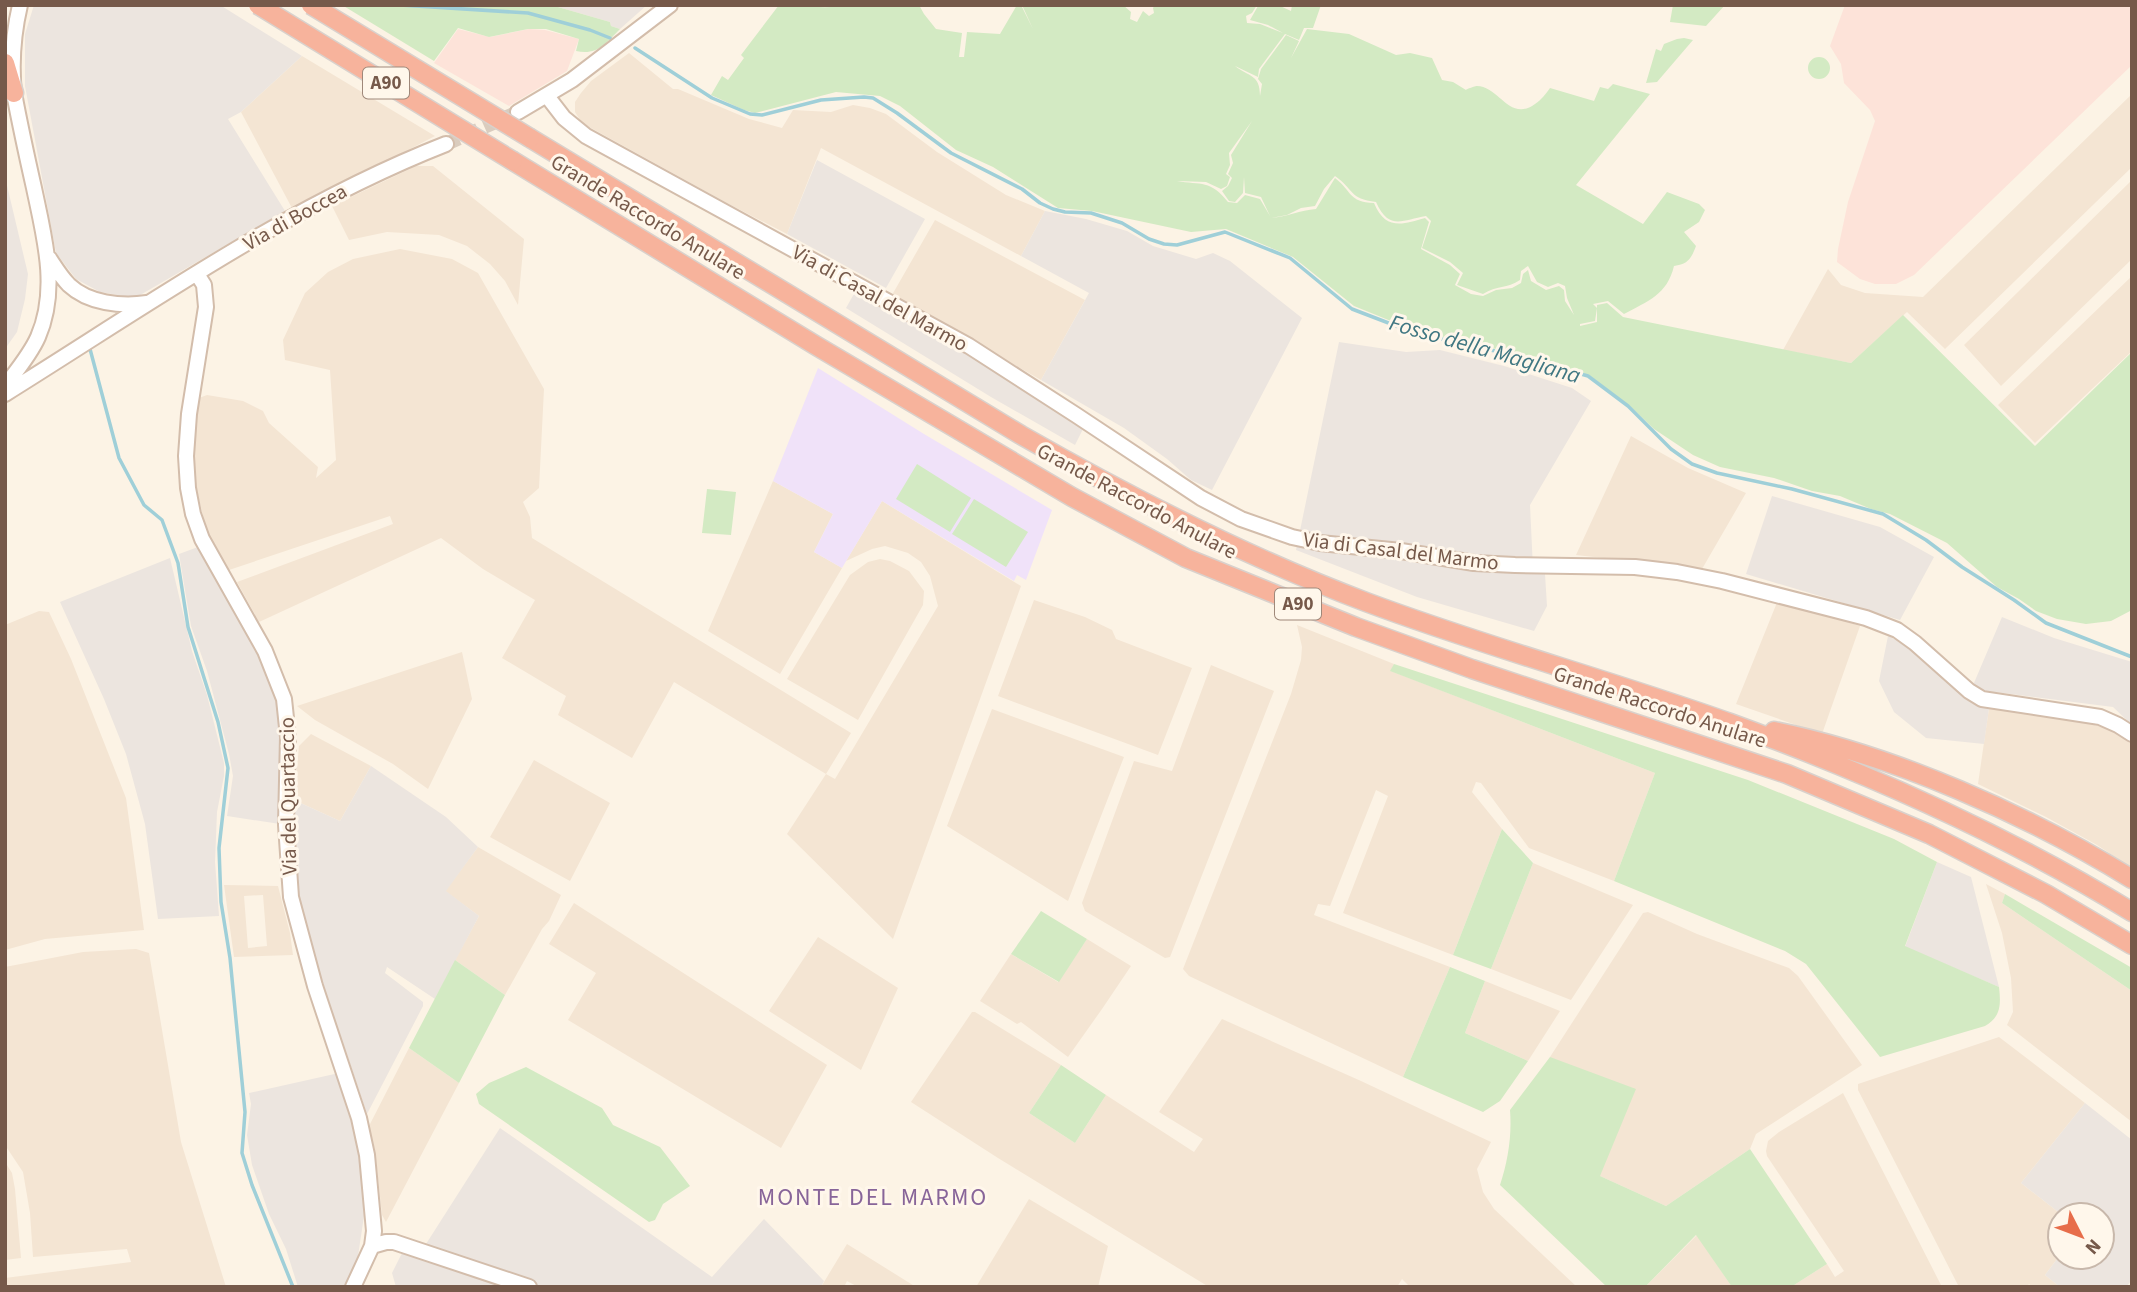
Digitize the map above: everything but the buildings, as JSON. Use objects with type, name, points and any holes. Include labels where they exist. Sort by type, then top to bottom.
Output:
[{"type":"highway","name":"Grande Raccordo Anulare","points":[[258,5],[815,345],[1060,490],[1186,558],[1356,627],[1472,670],[1787,774],[1929,834],[2046,894],[2132,945]]},
{"type":"highway","name":"Grande Raccordo Anulare","points":[[311,5],[1021,435],[1199,530],[1367,602],[1504,650],[1730,723],[1860,772],[1977,826],[2132,912]]},
{"type":"highway","points":[[5,63],[14,93]]},
{"type":"highway","points":[[1730,723],[1805,737],[1962,792],[2059,838],[2132,879]]},
{"type":"main road","points":[[5,386],[27,357],[39,335],[45,313],[49,258],[14,93],[13,46],[20,5]]},
{"type":"main road","points":[[653,17],[663,5]]},
{"type":"main road","points":[[518,112],[572,80],[670,5]]},
{"type":"main road","name":"Via di Casal del Marmo","points":[[547,96],[564,118],[586,136],[969,346],[1201,498],[1241,519],[1292,537],[1320,543],[1363,546],[1488,564],[1635,567],[1722,581],[1890,626],[1915,643],[1969,691],[1986,700],[2100,717],[2132,734]]},
{"type":"main road","name":"Via di Boccea","points":[[5,394],[288,218],[354,184],[446,144]]},
{"type":"main road","points":[[49,258],[69,285],[85,295],[117,304],[151,303]]},
{"type":"main road","name":"Via del Quartaccio","points":[[197,274],[204,285],[206,307],[189,415],[186,456],[190,500],[207,550],[265,651],[285,698],[288,737],[286,825],[290,897],[367,1155],[373,1221],[372,1246],[353,1287]]},
{"type":"main road","points":[[372,1246],[394,1242],[529,1287]]},
{"type":"shaded area","points":[[34,5],[220,5],[302,56],[241,112],[228,119],[285,211],[135,298],[100,292],[76,279],[56,253],[25,86],[25,34]]},
{"type":"shaded area","points":[[551,5],[647,5],[620,29],[611,26],[610,22]]},
{"type":"shaded area","points":[[1845,5],[2132,5],[2132,65],[1914,275],[1896,284],[1875,284],[1860,279],[1837,262],[1848,202],[1875,121],[1870,110],[1844,83],[1841,64],[1830,46]]},
{"type":"shaded area","points":[[458,29],[490,37],[529,29],[545,30],[579,39],[567,71],[509,106],[434,63]]},
{"type":"shaded area","points":[[629,53],[673,89],[749,119],[782,128],[793,110],[831,112],[853,105],[886,114],[937,152],[1006,195],[1045,211],[1021,256],[821,148],[787,234],[582,123],[575,112],[575,102],[581,93],[591,81]]},
{"type":"shaded area","points":[[302,56],[435,136],[293,210],[241,112]]},
{"type":"shaded area","points":[[2132,94],[2132,167],[1945,349],[1907,312],[1851,363],[1783,350],[1828,269],[1841,285],[1865,293],[1923,297]]},
{"type":"shaded area","points":[[817,160],[925,219],[886,288],[787,234]]},
{"type":"shaded area","points":[[416,166],[433,166],[524,239],[518,305],[505,281],[490,264],[467,246],[439,235],[387,232],[349,240],[332,206]]},
{"type":"shaded area","points":[[5,177],[28,274],[17,332],[5,349]]},
{"type":"shaded area","points":[[2132,180],[2132,259],[2001,386],[1964,345]]},
{"type":"shaded area","points":[[1045,211],[1127,231],[1153,246],[1196,259],[1213,253],[1230,261],[1302,318],[1212,490],[1191,480],[1124,428],[1041,380],[1089,293],[1021,256]]},
{"type":"shaded area","points":[[935,220],[1085,300],[1041,380],[892,295]]},
{"type":"shaded area","points":[[400,249],[452,259],[478,273],[544,389],[539,488],[523,502],[530,517],[532,538],[851,733],[826,774],[674,682],[632,758],[558,715],[566,696],[502,658],[535,600],[483,569],[441,538],[259,622],[237,582],[393,524],[390,516],[229,570],[208,537],[194,478],[194,429],[199,398],[207,395],[243,401],[263,411],[269,423],[318,467],[316,478],[336,460],[330,370],[285,360],[283,340],[305,293],[328,272],[353,259]]},
{"type":"shaded area","points":[[2132,276],[2132,351],[2035,443],[1998,405]]},
{"type":"shaded area","points":[[855,292],[941,337],[1085,425],[1075,445],[846,308]]},
{"type":"shaded area","points":[[1339,342],[1406,352],[1440,350],[1504,366],[1572,388],[1591,401],[1530,505],[1533,569],[1545,574],[1547,606],[1534,631],[1417,597],[1296,550]]},
{"type":"shaded area","points":[[818,368],[1052,510],[1026,580],[1017,575],[1014,581],[882,501],[842,568],[814,552],[833,514],[773,481]]},
{"type":"shaded area","points":[[1631,436],[1688,468],[1746,493],[1702,569],[1576,555]]},
{"type":"shaded area","points":[[773,481],[833,514],[814,552],[842,568],[780,674],[708,631]]},
{"type":"shaded area","points":[[1772,496],[1880,527],[1934,557],[1900,620],[1746,574]]},
{"type":"shaded area","points":[[882,501],[1021,586],[893,939],[787,834],[826,774],[835,779],[938,606],[930,576],[921,562],[908,553],[885,546],[846,561]]},
{"type":"shaded area","points":[[198,547],[249,633],[281,716],[280,824],[227,816],[233,776],[229,754],[207,671],[191,626],[179,554]]},
{"type":"shaded area","points":[[170,558],[192,651],[207,695],[224,763],[217,812],[215,862],[219,916],[158,919],[145,824],[126,754],[60,602]]},
{"type":"shaded area","points":[[880,559],[909,571],[924,591],[923,605],[858,720],[787,679],[850,575],[868,562]]},
{"type":"shaded area","points":[[1034,600],[1085,617],[1112,630],[1116,639],[1192,668],[1158,755],[998,696]]},
{"type":"shaded area","points":[[1778,600],[1860,626],[1822,734],[1736,704]]},
{"type":"shaded area","points":[[39,611],[49,612],[71,659],[126,798],[144,930],[45,939],[5,950],[5,625]]},
{"type":"shaded area","points":[[2002,617],[2054,638],[2132,662],[2132,725],[2113,707],[1995,692],[1989,708],[1984,744],[1926,738],[1894,712],[1879,681],[1888,636],[1909,646],[1968,697]]},
{"type":"shaded area","points":[[1297,625],[1394,664],[1391,671],[1655,773],[1614,881],[1529,848],[1481,783],[1476,782],[1472,792],[1502,829],[1453,955],[1343,913],[1388,796],[1376,790],[1330,906],[1318,904],[1314,915],[1450,967],[1403,1077],[1189,976],[1183,969],[1291,694],[1301,660],[1302,647]]},
{"type":"shaded area","points":[[462,652],[472,699],[428,789],[393,764],[315,720],[297,706]]},
{"type":"shaded area","points":[[1211,665],[1274,691],[1170,957],[1165,958],[1085,911],[1082,903],[1134,761],[1172,771]]},
{"type":"shaded area","points":[[1989,708],[2087,723],[2112,730],[2132,744],[2132,868],[2046,817],[1978,784]]},
{"type":"shaded area","points":[[992,709],[1124,757],[1068,901],[947,826]]},
{"type":"shaded area","points":[[311,734],[371,766],[340,821],[294,800],[299,746]]},
{"type":"shaded area","points":[[534,760],[610,803],[570,881],[490,837]]},
{"type":"shaded area","points":[[371,766],[446,817],[478,847],[446,891],[479,916],[435,999],[387,967],[385,973],[423,1002],[423,1006],[367,1114],[305,931],[294,866],[293,829],[294,800],[340,821]]},
{"type":"shaded area","points":[[478,847],[561,895],[549,921],[505,995],[455,960],[479,916],[445,891]]},
{"type":"shaded area","points":[[1937,862],[1971,877],[1999,987],[1905,947]]},
{"type":"shaded area","points":[[1533,863],[1633,905],[1571,1000],[1491,969]]},
{"type":"shaded area","points":[[1986,884],[2005,894],[2002,903],[2132,991],[2132,1122],[2007,1025],[2013,1012],[2011,978],[2002,933]]},
{"type":"shaded area","points":[[224,885],[278,886],[293,955],[234,957]],"holes":[[[263,895],[267,946],[248,948],[244,896]]]},
{"type":"shaded area","points":[[574,903],[827,1065],[781,1148],[568,1020],[596,973],[549,944]]},
{"type":"shaded area","points":[[1648,912],[1697,934],[1789,968],[1798,976],[1862,1065],[1756,1134],[1750,1149],[1666,1206],[1600,1176],[1550,1057],[1643,913]]},
{"type":"shaded area","points":[[818,937],[898,988],[861,1070],[769,1011]]},
{"type":"shaded area","points":[[1087,939],[1131,966],[1068,1057],[1021,1022],[1017,1024],[980,1001],[1011,954],[1058,982]]},
{"type":"shaded area","points":[[136,949],[149,953],[181,1142],[226,1287],[5,1287],[5,1278],[131,1262],[127,1249],[33,1257],[30,1213],[23,1172],[5,1145],[5,967],[83,952]]},
{"type":"shaded area","points":[[1485,981],[1560,1011],[1528,1061],[1465,1033]]},
{"type":"shaded area","points":[[972,1012],[1061,1065],[1029,1113],[1075,1143],[1106,1095],[1194,1152],[1203,1139],[1159,1112],[1222,1019],[1361,1081],[1491,1142],[1477,1169],[1483,1192],[1494,1209],[1577,1287],[1410,1287],[1402,1279],[1397,1287],[1209,1287],[911,1102]]},
{"type":"shaded area","points":[[1999,1037],[2085,1103],[2021,1183],[2046,1203],[2048,1271],[2045,1275],[2060,1287],[2032,1287],[2029,1284],[2027,1287],[1959,1287],[1858,1090],[1858,1084]]},
{"type":"shaded area","points":[[409,1048],[459,1083],[386,1222],[382,1215],[375,1150],[369,1126]]},
{"type":"shaded area","points":[[339,1073],[354,1118],[361,1158],[364,1216],[358,1256],[347,1287],[298,1287],[286,1249],[269,1214],[252,1165],[247,1135],[251,1104],[249,1093]]},
{"type":"shaded area","points":[[1843,1093],[1942,1287],[1791,1287],[1827,1264],[1835,1277],[1844,1271],[1767,1156],[1768,1141]]},
{"type":"shaded area","points":[[2085,1103],[2132,1140],[2132,1280],[2126,1287],[2060,1287],[2045,1275],[2048,1271],[2116,1271],[2116,1201],[2046,1203],[2021,1183]]},
{"type":"shaded area","points":[[500,1128],[712,1277],[764,1219],[824,1281],[821,1287],[542,1287],[426,1244]]},
{"type":"shaded area","points":[[5,1162],[12,1173],[15,1189],[21,1258],[5,1260]]},
{"type":"shaded area","points":[[1029,1199],[1108,1246],[1098,1287],[976,1287]]},
{"type":"shaded area","points":[[1697,1235],[1732,1287],[1645,1287]]},
{"type":"shaded area","points":[[847,1244],[916,1287],[858,1287],[847,1281],[844,1287],[821,1287]]},
{"type":"shaded area","points":[[404,1249],[514,1287],[396,1287],[392,1273]]},
{"type":"green space","points":[[342,5],[551,5],[610,22],[611,26],[620,29],[601,47],[583,52],[576,51],[579,39],[546,29],[528,29],[489,37],[458,28],[434,61]]},
{"type":"green space","points":[[779,5],[919,5],[936,29],[962,33],[959,57],[964,57],[967,32],[1000,34],[1017,5],[1021,5],[1033,29],[1022,5],[1123,5],[1131,12],[1130,19],[1137,22],[1143,11],[1149,16],[1154,13],[1155,5],[1257,5],[1252,13],[1246,16],[1247,23],[1260,24],[1283,33],[1250,20],[1258,6],[1278,5],[1291,11],[1292,5],[1321,5],[1313,28],[1304,28],[1299,40],[1285,34],[1259,69],[1258,77],[1235,66],[1256,80],[1260,96],[1262,84],[1258,79],[1261,69],[1286,35],[1299,41],[1291,58],[1307,29],[1349,34],[1396,55],[1410,53],[1432,58],[1442,80],[1453,82],[1466,90],[1476,86],[1484,87],[1518,109],[1526,109],[1535,104],[1550,88],[1594,101],[1600,87],[1608,89],[1613,84],[1650,94],[1576,185],[1643,224],[1667,192],[1699,204],[1705,210],[1699,222],[1684,232],[1696,246],[1688,260],[1674,266],[1661,291],[1641,305],[1624,314],[1608,301],[1593,304],[1597,308],[1597,305],[1607,303],[1623,317],[1851,363],[1903,315],[2035,446],[2132,352],[2132,610],[2111,621],[2086,624],[2057,619],[2036,611],[1997,587],[1947,543],[1890,514],[1840,496],[1720,467],[1693,455],[1654,429],[1589,375],[1530,357],[1413,330],[1354,306],[1293,257],[1226,229],[1191,232],[1092,211],[1058,208],[993,167],[956,150],[900,106],[880,96],[836,92],[755,113],[711,95],[722,76],[728,80],[744,58],[741,55]],"holes":[[[1252,121],[1231,155],[1233,163],[1228,174],[1232,178],[1228,186],[1222,191],[1229,201],[1235,202],[1243,193],[1244,177],[1245,193],[1261,197],[1270,216],[1260,199],[1245,195],[1237,203],[1228,202],[1211,187],[1177,181],[1206,182],[1221,189],[1227,186],[1230,177],[1226,174],[1230,165],[1229,153]],[[1335,176],[1356,196],[1376,202],[1391,220],[1403,221],[1426,216],[1431,221],[1422,248],[1450,262],[1463,273],[1457,285],[1483,294],[1520,280],[1521,271],[1528,266],[1537,282],[1548,287],[1558,283],[1565,286],[1574,315],[1565,301],[1564,290],[1559,286],[1546,290],[1531,281],[1528,270],[1523,274],[1521,283],[1483,296],[1471,294],[1455,285],[1460,274],[1450,265],[1421,249],[1429,222],[1425,218],[1402,223],[1389,221],[1383,218],[1374,203],[1355,198],[1335,178],[1316,209],[1304,211],[1283,216],[1271,218],[1315,206]],[[1597,308],[1597,322],[1580,326],[1595,321]]]},
{"type":"green space","points":[[1673,5],[1725,5],[1706,26],[1670,22]]},
{"type":"green space","points":[[1684,38],[1693,40],[1657,82],[1646,83],[1656,49],[1661,51],[1664,44]]},
{"type":"green space","points":[[1819,57],[1827,60],[1830,68],[1827,76],[1819,79],[1811,76],[1808,68],[1811,60]]},
{"type":"green space","points":[[917,464],[971,498],[950,532],[896,499]]},
{"type":"green space","points":[[707,489],[736,492],[731,535],[702,533]]},
{"type":"green space","points":[[974,499],[1028,532],[1006,567],[952,534]]},
{"type":"green space","points":[[1394,664],[1748,780],[1894,839],[1937,862],[1905,946],[1999,987],[2000,1004],[1997,1014],[1985,1026],[1880,1057],[1806,964],[1785,951],[1614,881],[1655,773],[1390,671]]},
{"type":"green space","points":[[1502,829],[1533,863],[1491,969],[1453,955]]},
{"type":"green space","points":[[2005,894],[2132,968],[2132,991],[2002,903]]},
{"type":"green space","points":[[1041,911],[1087,939],[1059,982],[1011,954]]},
{"type":"green space","points":[[455,960],[505,995],[459,1083],[409,1048]]},
{"type":"green space","points":[[1450,967],[1485,981],[1465,1033],[1528,1061],[1500,1101],[1483,1112],[1403,1077]]},
{"type":"green space","points":[[1550,1057],[1636,1089],[1600,1176],[1666,1206],[1750,1149],[1827,1264],[1791,1287],[1732,1287],[1696,1235],[1645,1287],[1607,1287],[1500,1185],[1509,1148],[1510,1110]]},
{"type":"green space","points":[[1061,1065],[1106,1095],[1075,1143],[1029,1113]]},
{"type":"green space","points":[[526,1067],[602,1108],[613,1125],[660,1147],[690,1186],[663,1204],[655,1220],[649,1222],[479,1104],[476,1094],[489,1083]]},
{"type":"waterway","name":"Fosso della Magliana","points":[[400,5],[528,13],[610,38]]},
{"type":"waterway","name":"Fosso della Magliana","points":[[635,48],[712,98],[750,114],[762,115],[821,100],[873,98],[951,153],[1022,189],[1053,209],[1091,213],[1122,223],[1149,239],[1164,244],[1177,245],[1225,232],[1290,258],[1352,309],[1412,332],[1521,357],[1588,376],[1628,406],[1671,449],[1692,464],[1717,473],[1792,489],[1883,514],[1926,540],[2046,623],[2132,657]]},
{"type":"waterway","points":[[90,349],[119,458],[144,505],[162,520],[178,563],[188,627],[218,722],[228,768],[219,848],[221,902],[230,958],[245,1112],[242,1153],[293,1287]]},
{"type":"tunnel","points":[[446,144],[518,112]]},
{"type":"district","name":"MONTE DEL MARMO","points":[[873,1197]]}]
